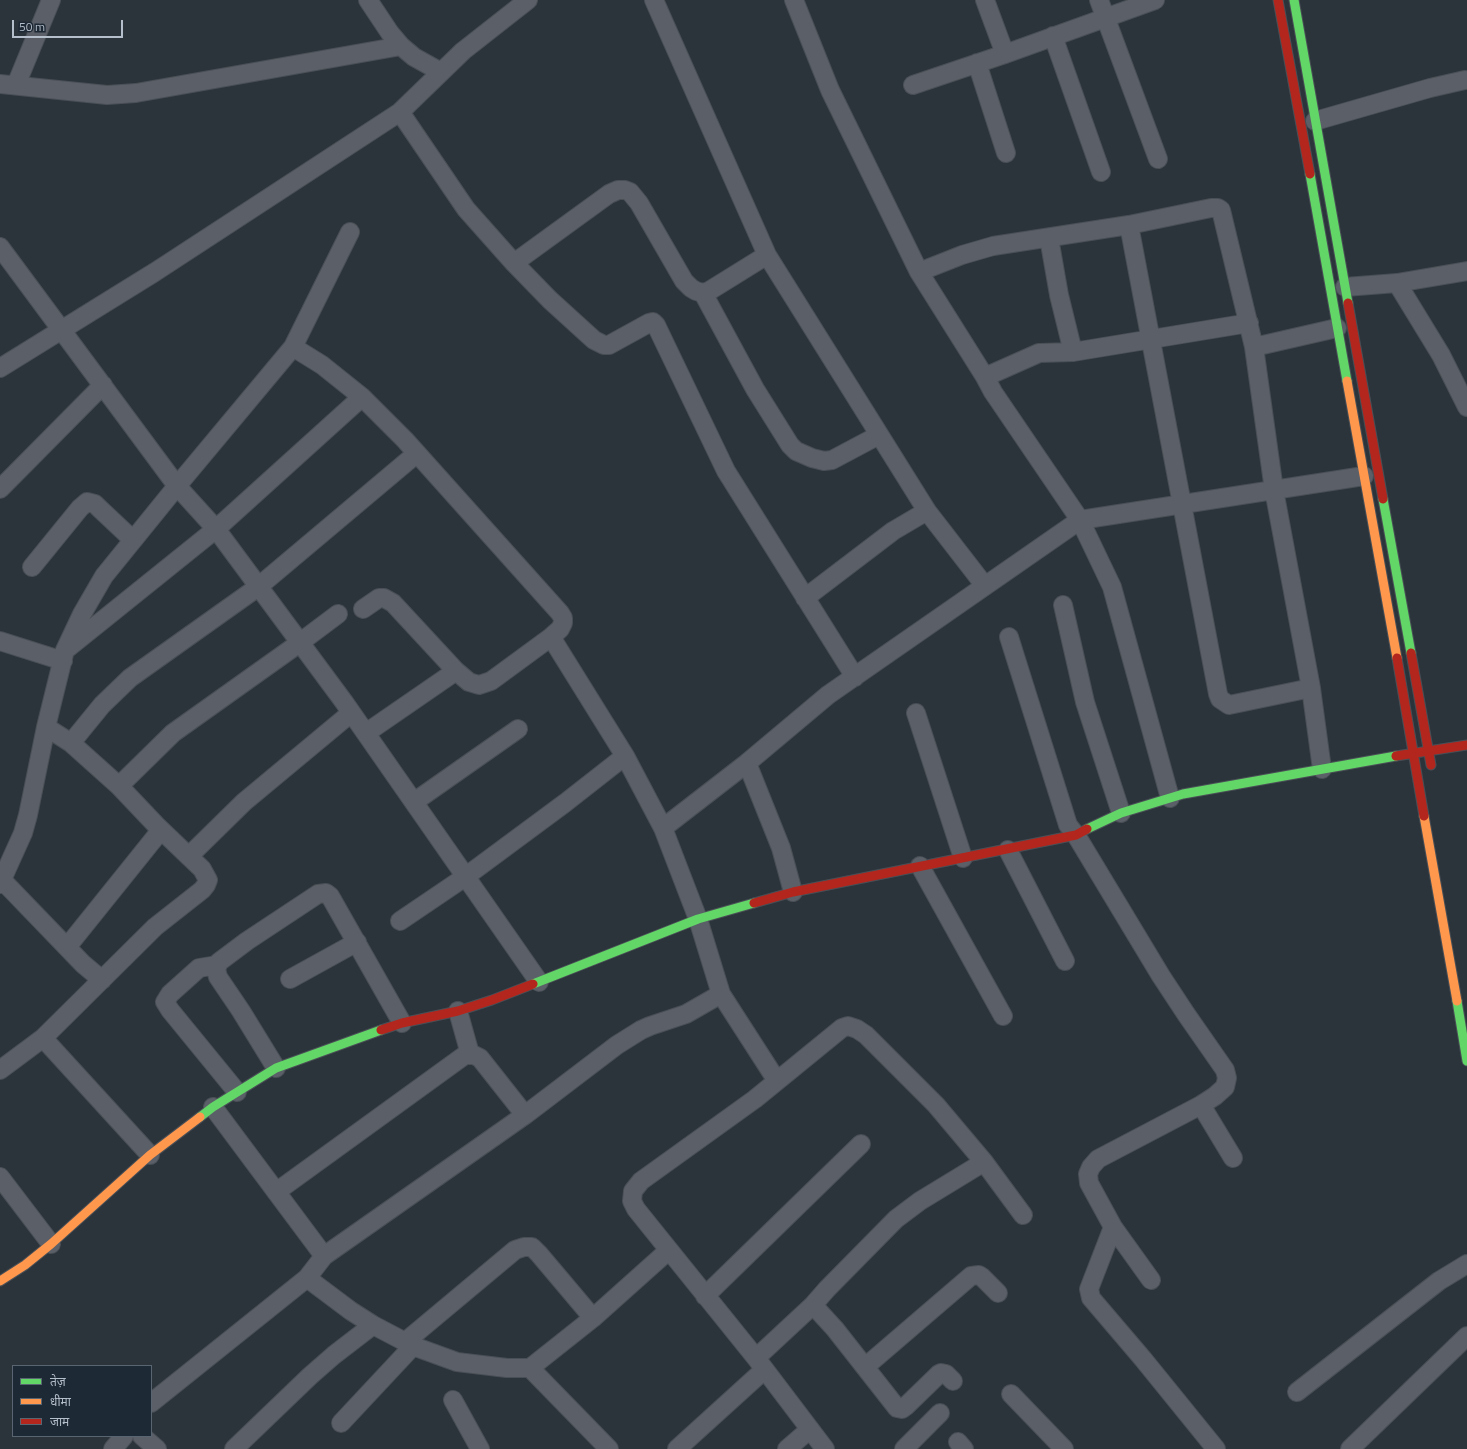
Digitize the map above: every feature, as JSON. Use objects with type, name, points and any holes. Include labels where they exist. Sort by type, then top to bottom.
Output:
[{"type":"main road","points":[[1278,0],[1413,753],[1460,985],[1467,1061]]},
{"type":"main road","points":[[1294,0],[1432,774]]},
{"type":"main road","points":[[0,1281],[25,1265],[51,1244],[150,1155],[213,1107],[276,1068],[402,1023],[458,1011],[492,1000],[698,919],[793,892],[1008,850],[1076,835],[1121,814],[1183,794],[1413,753],[1467,745]]},
{"type":"street","points":[[51,0],[8,84],[107,95],[136,93],[401,46]]},
{"type":"street","points":[[368,0],[390,33],[401,46],[414,57],[441,72]]},
{"type":"street","points":[[0,367],[155,272],[400,112],[463,51],[528,0]]},
{"type":"street","points":[[654,0],[767,255],[927,511],[985,586]]},
{"type":"street","points":[[794,0],[830,90],[919,272],[993,392],[1080,520],[1112,587],[1170,798]]},
{"type":"street","points":[[985,0],[1005,54]]},
{"type":"street","points":[[1099,0],[1158,159]]},
{"type":"street","points":[[913,84],[1005,54],[1152,0]]},
{"type":"street","points":[[1053,36],[1101,172]]},
{"type":"street","points":[[977,63],[1006,153]]},
{"type":"street","points":[[1315,121],[1430,88],[1465,80]]},
{"type":"street","points":[[400,112],[466,209],[514,263],[550,300],[599,344],[609,345],[649,323],[653,322],[656,324],[726,471],[854,677]]},
{"type":"street","points":[[514,263],[610,194],[618,190],[630,192],[640,203],[684,281],[696,291],[703,292],[717,286],[767,255]]},
{"type":"street","points":[[919,272],[962,255],[1014,242],[1129,225],[1211,208],[1220,209],[1222,211],[1254,347],[1274,490],[1311,688],[1322,769]]},
{"type":"street","points":[[1129,225],[1218,694],[1220,699],[1229,705],[1311,688]]},
{"type":"street","points":[[102,980],[1,882],[23,833],[46,727],[64,656],[82,614],[104,576],[293,347],[350,232]]},
{"type":"street","points":[[1049,238],[1059,295],[1073,352]]},
{"type":"street","points":[[0,247],[177,486],[216,529],[300,642],[366,733],[539,982]]},
{"type":"street","points":[[1345,287],[1397,284],[1467,271]]},
{"type":"street","points":[[1397,284],[1441,355],[1467,407]]},
{"type":"street","points":[[703,292],[755,389],[790,446],[796,451],[812,458],[824,461],[832,460],[879,434]]},
{"type":"street","points":[[985,377],[1039,353],[1073,352],[1249,323]]},
{"type":"street","points":[[1254,347],[1337,328]]},
{"type":"street","points":[[293,347],[322,365],[362,397],[405,440],[560,613],[563,618],[563,623],[560,629],[551,637],[491,681],[485,684],[474,684],[456,671],[394,603],[384,598],[379,598],[363,609]]},
{"type":"street","points":[[0,489],[103,385]]},
{"type":"street","points":[[64,656],[216,529],[362,397]]},
{"type":"street","points":[[71,743],[102,705],[130,678],[258,587],[416,454]]},
{"type":"street","points":[[663,828],[747,763],[828,695],[1080,520],[1364,476]]},
{"type":"street","points":[[32,567],[80,508],[87,502],[95,504],[133,540]]},
{"type":"street","points":[[805,598],[893,531],[927,511]]},
{"type":"street","points":[[1063,605],[1085,702],[1121,814]]},
{"type":"street","points":[[119,786],[173,733],[338,614]]},
{"type":"street","points":[[551,637],[625,756],[663,828],[698,919],[721,994],[777,1081]]},
{"type":"street","points":[[1009,637],[1068,824],[1161,976],[1225,1070],[1227,1078],[1225,1087],[1215,1096],[1201,1105],[1098,1158],[1088,1174],[1089,1183],[1113,1227],[1151,1280]]},
{"type":"street","points":[[0,642],[64,656]]},
{"type":"street","points":[[366,733],[456,671]]},
{"type":"street","points":[[189,856],[244,802],[351,712]]},
{"type":"street","points":[[916,713],[963,858]]},
{"type":"street","points":[[0,1070],[43,1038],[155,927],[202,890],[208,880],[206,874],[189,856],[161,830],[119,786],[71,743],[46,727]]},
{"type":"street","points":[[414,802],[518,729]]},
{"type":"street","points":[[400,921],[559,808],[625,756]]},
{"type":"street","points":[[747,763],[781,848],[793,892]]},
{"type":"street","points":[[67,947],[161,830]]},
{"type":"street","points":[[1008,850],[1065,961]]},
{"type":"street","points":[[920,866],[1003,1016]]},
{"type":"street","points":[[237,1092],[165,1002],[170,994],[199,968],[217,965],[247,942],[322,892],[330,896],[402,1023]]},
{"type":"street","points":[[290,979],[356,942]]},
{"type":"street","points":[[217,965],[216,973],[276,1068]]},
{"type":"street","points":[[152,1402],[307,1278],[324,1256],[525,1115],[617,1045],[650,1026],[686,1014],[721,994]]},
{"type":"street","points":[[458,1011],[470,1054]]},
{"type":"street","points":[[825,1449],[760,1364],[636,1209],[632,1201],[633,1190],[642,1181],[777,1081],[842,1028],[848,1026],[857,1029],[866,1035],[936,1106],[984,1162],[1023,1214]]},
{"type":"street","points":[[43,1038],[150,1155]]},
{"type":"street","points":[[276,1192],[466,1055],[470,1054],[480,1058],[525,1115]]},
{"type":"street","points":[[1201,1105],[1233,1158]]},
{"type":"street","points":[[213,1107],[324,1256]]},
{"type":"street","points":[[706,1296],[861,1144]]},
{"type":"street","points":[[677,1449],[760,1364],[827,1289],[896,1219],[920,1201],[984,1162]]},
{"type":"street","points":[[0,1177],[51,1244]]},
{"type":"street","points":[[1113,1227],[1089,1289],[1091,1298],[1216,1449]]},
{"type":"street","points":[[341,1423],[409,1344],[515,1250],[524,1247],[532,1247],[592,1318]]},
{"type":"street","points":[[307,1278],[351,1311],[373,1325],[409,1344],[457,1362],[507,1368],[530,1368],[592,1318],[669,1250]]},
{"type":"street","points":[[1297,1392],[1423,1293],[1452,1272],[1467,1264]]},
{"type":"street","points":[[865,1367],[971,1276],[979,1275],[998,1293]]},
{"type":"street","points":[[814,1305],[897,1408],[902,1409],[906,1406],[941,1373],[946,1374],[953,1381]]},
{"type":"street","points":[[234,1449],[310,1376],[334,1355],[373,1325]]},
{"type":"street","points":[[1350,1449],[1467,1336]]},
{"type":"street","points":[[530,1368],[609,1449]]},
{"type":"street","points":[[1011,1394],[1064,1449]]},
{"type":"street","points":[[453,1400],[480,1449]]},
{"type":"street","points":[[904,1449],[940,1413]]},
{"type":"street","points":[[787,1449],[809,1430]]},
{"type":"street","points":[[113,1449],[123,1437]]},
{"type":"street","points":[[143,1437],[157,1449]]},
{"type":"traffic: fast","points":[[1294,0],[1348,303]]},
{"type":"traffic: fast","points":[[1310,174],[1347,381]]},
{"type":"traffic: fast","points":[[1383,499],[1411,653]]},
{"type":"traffic: fast","points":[[1087,829],[1121,813],[1183,794],[1396,756]]},
{"type":"traffic: fast","points":[[533,984],[698,919],[754,903]]},
{"type":"traffic: fast","points":[[1457,1001],[1467,1061]]},
{"type":"traffic: fast","points":[[200,1117],[213,1107],[276,1068],[381,1030]]},
{"type":"traffic: slow","points":[[1347,381],[1397,658]]},
{"type":"traffic: slow","points":[[1424,816],[1457,1001]]},
{"type":"traffic: slow","points":[[0,1281],[25,1265],[51,1244],[150,1155],[200,1117]]},
{"type":"traffic: jam","points":[[1278,0],[1310,174]]},
{"type":"traffic: jam","points":[[1348,303],[1383,499]]},
{"type":"traffic: jam","points":[[1411,653],[1431,765]]},
{"type":"traffic: jam","points":[[1397,658],[1424,816]]},
{"type":"traffic: jam","points":[[1396,756],[1467,745]]},
{"type":"traffic: jam","points":[[754,903],[793,892],[1076,835],[1087,829]]},
{"type":"traffic: jam","points":[[381,1030],[402,1023],[458,1011],[533,984]]}]
